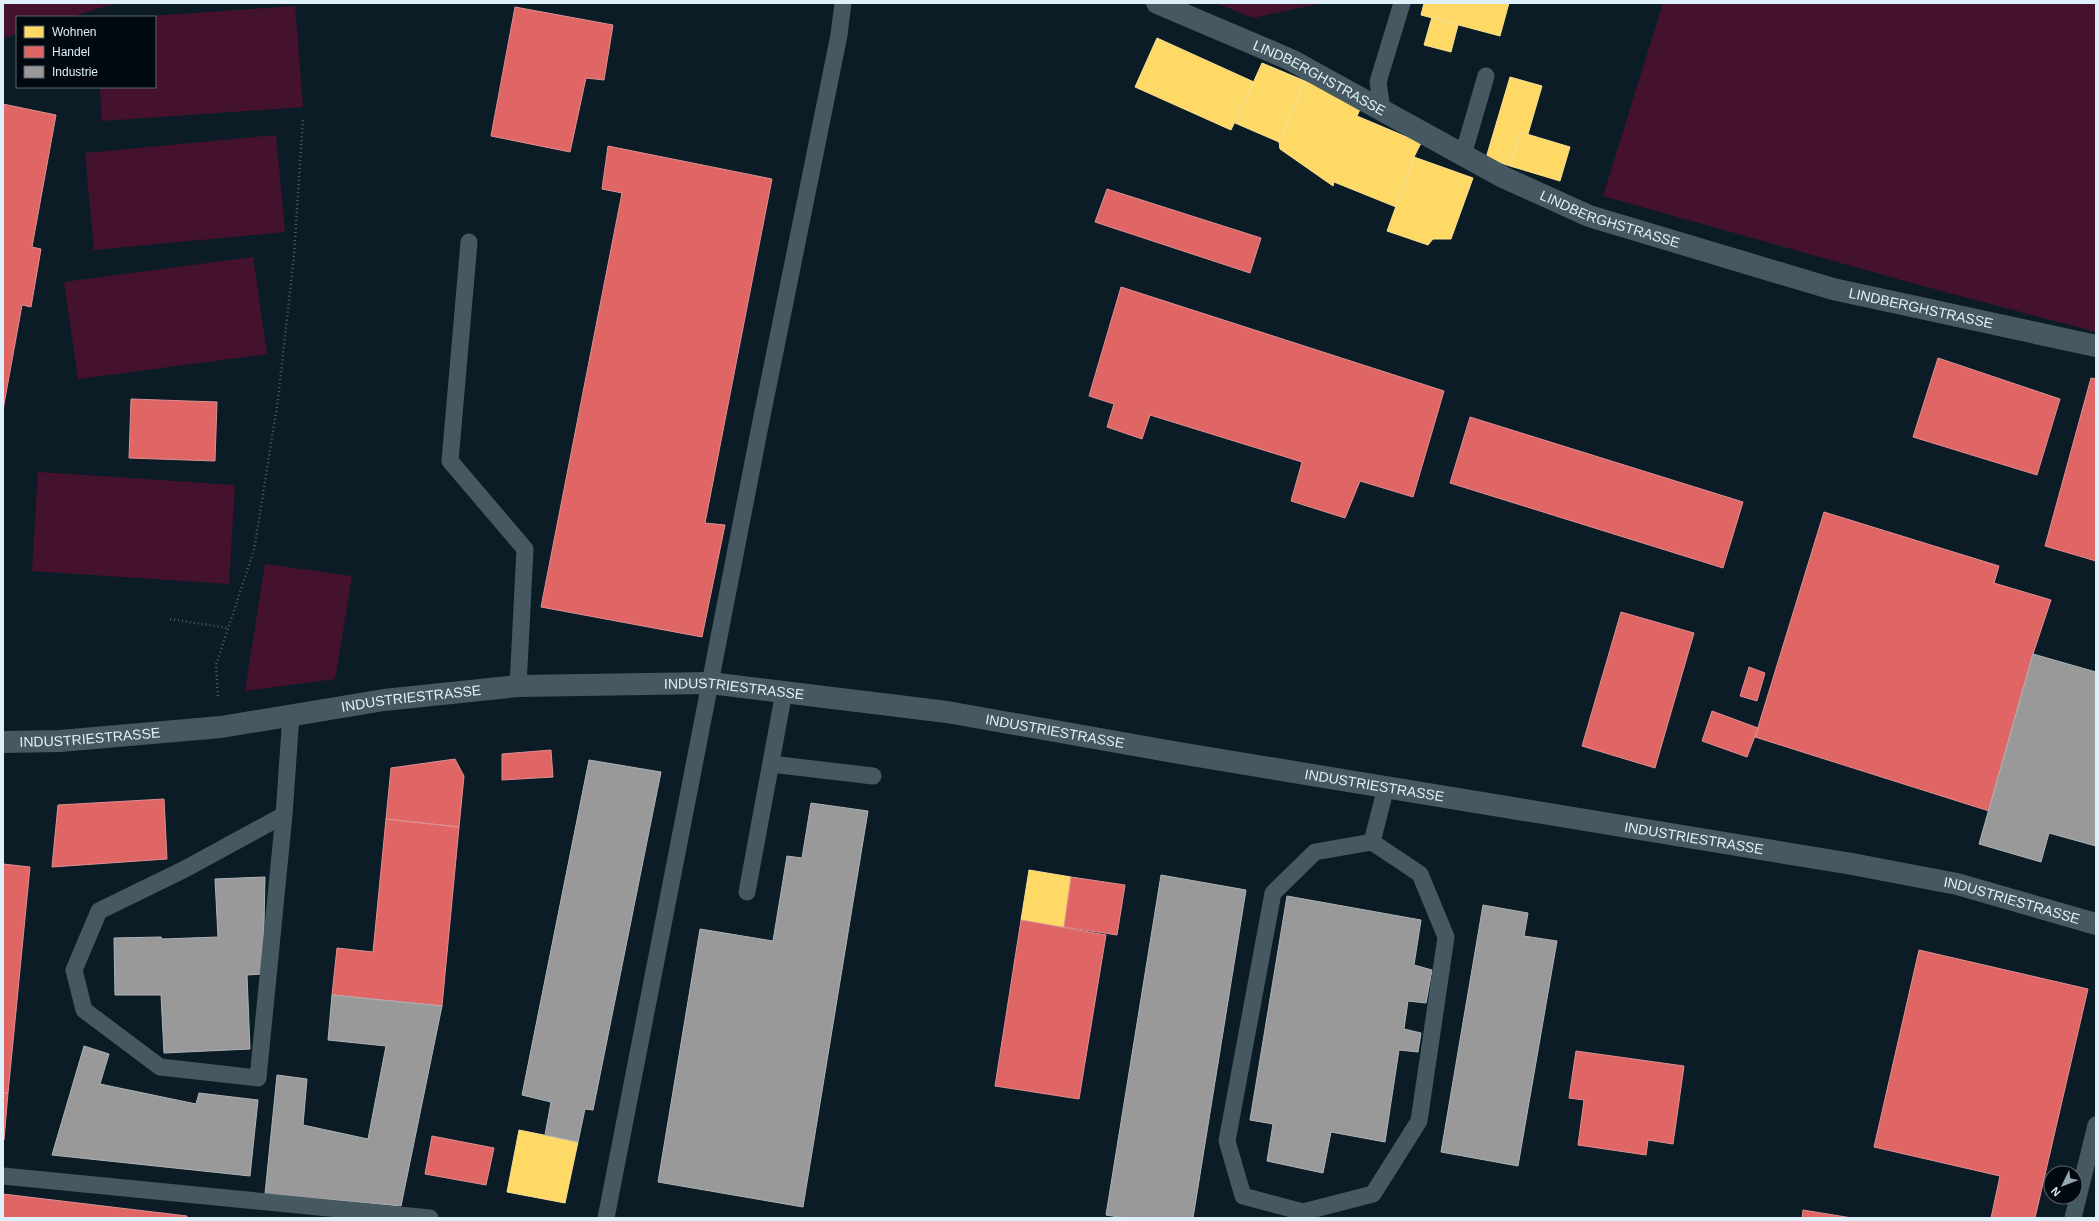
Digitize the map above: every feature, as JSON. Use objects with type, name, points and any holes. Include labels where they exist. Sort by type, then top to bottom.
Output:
[{"type":"street","name":"LINDBERGHSTRASSE","points":[[1157,3],[1291,60],[1503,177],[1596,219],[1833,289],[2096,346]]},
{"type":"street","name":"INDUSTRIESTRASSE","points":[[3,742],[60,741],[221,727],[384,700],[518,686],[710,683],[947,712],[1386,787],[1852,864],[1957,884],[2096,924]]},
{"type":"lane","points":[[606,1218],[710,683],[839,35],[843,3]]},
{"type":"lane","points":[[1382,110],[1378,82],[1402,3]]},
{"type":"lane","points":[[1462,155],[1486,76]]},
{"type":"lane","points":[[469,242],[450,461],[525,549],[518,686]]},
{"type":"lane","points":[[748,892],[784,692]]},
{"type":"lane","points":[[284,814],[185,869],[99,911],[74,970],[84,1010],[160,1067],[258,1078],[284,814],[291,716]]},
{"type":"lane","points":[[771,764],[873,776]]},
{"type":"lane","points":[[1372,842],[1386,787]]},
{"type":"lane","points":[[1372,842],[1420,874],[1446,937],[1419,1121],[1373,1194],[1303,1212],[1243,1196],[1227,1141],[1273,893],[1316,852],[1372,842]]},
{"type":"lane","points":[[2073,1218],[2096,1125]]},
{"type":"lane","points":[[3,1176],[430,1218]]},
{"type":"path","points":[[221,727],[216,666],[254,550],[278,400],[294,255],[303,118]]},
{"type":"path","points":[[170,619],[228,628]]},
{"type":"shaded area","points":[[3,3],[125,3],[106,6],[74,16],[16,16],[16,34],[3,38]]},
{"type":"shaded area","points":[[1216,3],[1323,3],[1253,18]]},
{"type":"shaded area","points":[[1663,3],[2096,3],[2096,332],[1919,285],[1603,196]]},
{"type":"shaded area","points":[[295,6],[303,107],[102,121],[100,88],[156,88],[156,16],[150,16]]},
{"type":"shaded area","points":[[276,135],[285,232],[94,250],[85,153]]},
{"type":"shaded area","points":[[253,257],[267,354],[78,379],[64,282]]},
{"type":"shaded area","points":[[38,472],[235,485],[229,584],[32,571]]},
{"type":"shaded area","points":[[265,564],[352,576],[335,679],[245,691]]},
{"type":"building: Wohnen","points":[[1424,3],[1509,3],[1500,36],[1421,15]]},
{"type":"building: Wohnen","points":[[1432,17],[1458,25],[1451,52],[1424,45]]},
{"type":"building: Wohnen","points":[[1157,38],[1254,82],[1231,130],[1135,87]]},
{"type":"building: Wohnen","points":[[1262,63],[1305,81],[1279,142],[1235,123]]},
{"type":"building: Wohnen","points":[[1510,77],[1542,86],[1528,134],[1520,132],[1510,166],[1486,158]]},
{"type":"building: Wohnen","points":[[1305,81],[1362,105],[1357,116],[1421,143],[1414,157],[1396,207],[1334,182],[1333,186],[1280,149],[1279,142]]},
{"type":"building: Wohnen","points":[[1520,132],[1570,147],[1560,181],[1510,166]]},
{"type":"building: Wohnen","points":[[1414,157],[1473,178],[1451,239],[1433,239],[1428,245],[1387,231]]},
{"type":"building: Wohnen","points":[[1029,870],[1071,877],[1064,927],[1021,920]]},
{"type":"building: Wohnen","points":[[519,1130],[578,1142],[565,1203],[507,1192]]},
{"type":"building: Handel","points":[[515,7],[613,25],[604,80],[586,78],[570,152],[491,136]]},
{"type":"building: Handel","points":[[3,104],[56,115],[32,247],[41,249],[31,307],[22,305],[3,410]]},
{"type":"building: Handel","points":[[608,146],[772,179],[705,523],[725,525],[702,637],[541,607],[622,193],[602,189]]},
{"type":"building: Handel","points":[[1107,189],[1261,238],[1250,273],[1095,222]]},
{"type":"building: Handel","points":[[1121,287],[1444,391],[1413,497],[1360,481],[1345,518],[1291,501],[1302,462],[1150,415],[1142,439],[1107,427],[1114,404],[1089,396]]},
{"type":"building: Handel","points":[[1938,358],[2060,399],[2037,475],[1913,437]]},
{"type":"building: Handel","points":[[2091,378],[2096,379],[2096,561],[2045,546]]},
{"type":"building: Handel","points":[[131,399],[217,402],[215,461],[129,458]]},
{"type":"building: Handel","points":[[1470,417],[1743,502],[1723,568],[1450,483]]},
{"type":"building: Handel","points":[[1824,512],[1999,566],[1994,583],[2051,600],[2033,654],[1989,811],[1755,737]]},
{"type":"building: Handel","points":[[1621,612],[1694,633],[1655,768],[1582,746]]},
{"type":"building: Handel","points":[[1749,667],[1765,673],[1757,701],[1740,696]]},
{"type":"building: Handel","points":[[1712,711],[1758,728],[1747,757],[1702,741]]},
{"type":"building: Handel","points":[[551,750],[553,777],[502,780],[502,754]]},
{"type":"building: Handel","points":[[455,759],[464,776],[459,827],[386,819],[391,768]]},
{"type":"building: Handel","points":[[164,799],[167,859],[52,867],[58,805]]},
{"type":"building: Handel","points":[[386,819],[459,827],[442,1006],[332,995],[337,948],[373,952]]},
{"type":"building: Handel","points":[[3,864],[30,867],[8,1093],[3,1093]]},
{"type":"building: Handel","points":[[1071,877],[1125,885],[1117,935],[1064,927]]},
{"type":"building: Handel","points":[[1021,920],[1106,935],[1079,1099],[995,1086]]},
{"type":"building: Handel","points":[[1919,950],[2088,989],[2047,1165],[2043,1165],[2043,1183],[2035,1218],[1991,1218],[2000,1176],[1874,1147]]},
{"type":"building: Handel","points":[[1576,1051],[1684,1066],[1673,1144],[1648,1140],[1646,1155],[1578,1145],[1584,1100],[1569,1098]]},
{"type":"building: Handel","points":[[3,1093],[8,1093],[4,1140],[3,1140]]},
{"type":"building: Handel","points":[[432,1136],[494,1148],[486,1185],[425,1174]]},
{"type":"building: Handel","points":[[3,1194],[187,1216],[187,1218],[3,1218]]},
{"type":"building: Handel","points":[[1803,1210],[1852,1218],[1802,1218]]},
{"type":"building: Industrie","points":[[2033,654],[2096,672],[2096,846],[2049,833],[2041,862],[1979,844]]},
{"type":"building: Industrie","points":[[589,760],[661,772],[593,1110],[585,1109],[578,1142],[545,1135],[551,1102],[522,1095]]},
{"type":"building: Industrie","points":[[811,803],[868,811],[803,1207],[658,1182],[700,929],[773,941],[787,856],[802,858]]},
{"type":"building: Industrie","points":[[1161,875],[1246,890],[1193,1218],[1125,1218],[1106,1215]]},
{"type":"building: Industrie","points":[[265,877],[263,974],[247,975],[250,1049],[164,1053],[161,995],[115,995],[114,938],[161,937],[162,939],[218,937],[215,879]]},
{"type":"building: Industrie","points":[[1287,896],[1421,920],[1414,965],[1432,970],[1426,1003],[1408,1001],[1404,1029],[1421,1033],[1418,1052],[1399,1050],[1385,1142],[1331,1132],[1323,1173],[1267,1161],[1273,1124],[1250,1120]]},
{"type":"building: Industrie","points":[[1483,905],[1528,913],[1524,936],[1557,941],[1518,1166],[1441,1152]]},
{"type":"building: Industrie","points":[[332,995],[442,1006],[401,1206],[265,1194],[277,1075],[307,1079],[303,1125],[368,1139],[386,1046],[328,1040]]},
{"type":"building: Industrie","points":[[84,1046],[109,1054],[100,1084],[196,1104],[199,1093],[258,1100],[250,1176],[52,1155]]}]
